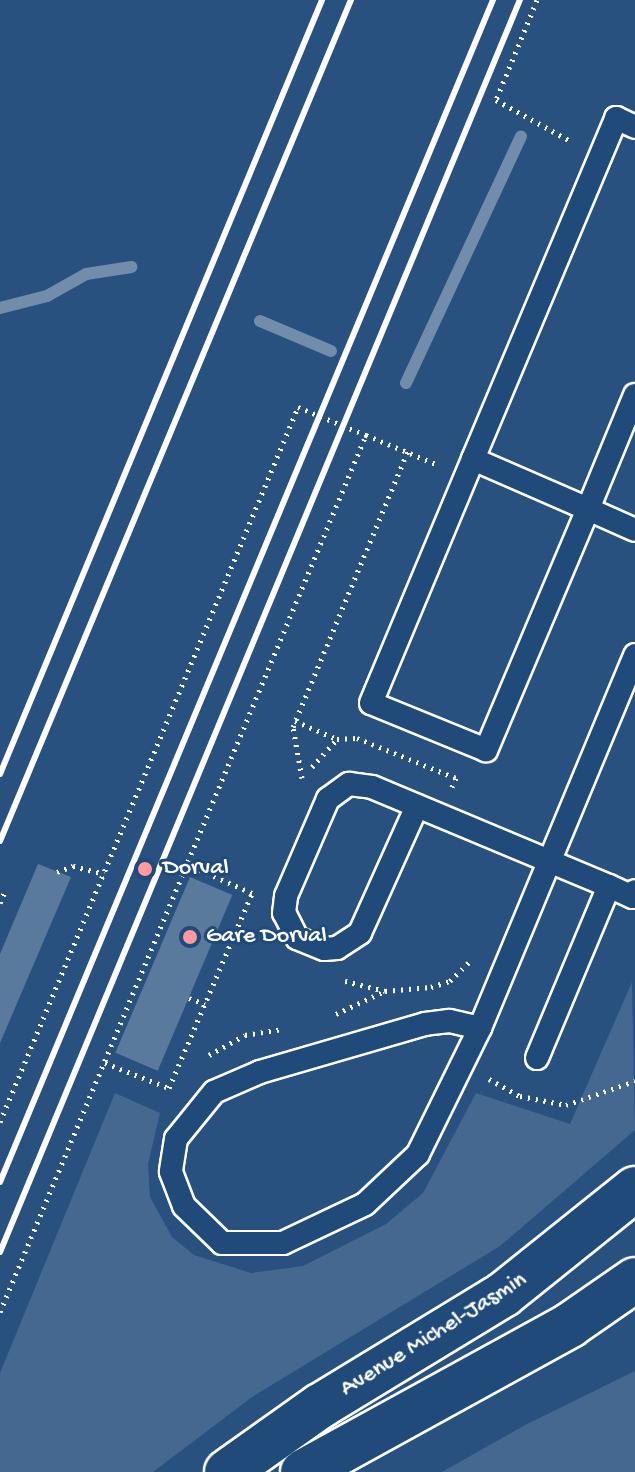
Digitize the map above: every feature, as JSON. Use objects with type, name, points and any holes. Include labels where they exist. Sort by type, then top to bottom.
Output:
[{"type":"main road","name":"Avenue Michel-Jasmin","points":[[227,1472],[320,1406],[504,1294],[635,1189]]},
{"type":"main road","name":"Avenue Michel-Jasmin","points":[[303,1472],[570,1325],[635,1280]]},
{"type":"lane","points":[[635,127],[616,118],[371,703],[486,750],[635,395]]},
{"type":"lane","points":[[473,459],[635,530]]},
{"type":"lane","points":[[480,1028],[449,1021],[425,1024],[260,1072],[214,1092],[184,1124],[174,1147],[171,1172],[184,1206],[208,1234],[240,1246],[283,1243],[337,1222],[384,1190],[418,1154],[480,1028],[635,655]]},
{"type":"lane","points":[[417,806],[360,933],[337,948],[324,949],[297,938],[288,927],[284,902],[337,789],[360,783],[417,806],[548,862],[609,886],[633,897],[635,891]]},
{"type":"lane","points":[[537,1058],[609,886]]},
{"type":"path","points":[[537,0],[496,100],[561,136]]},
{"type":"path","points":[[0,1122],[298,407],[439,465]]},
{"type":"path","points":[[0,1312],[366,435]]},
{"type":"path","points":[[303,776],[293,727],[408,451]]},
{"type":"path","points":[[296,791],[303,776],[337,739]]},
{"type":"path","points":[[186,864],[252,893]]},
{"type":"path","points":[[57,872],[73,866],[104,874]]},
{"type":"path","points":[[105,1063],[169,1088],[258,878]]},
{"type":"path","points":[[0,903],[5,891]]},
{"type":"path","points":[[352,1003],[385,991],[450,981],[474,954]]},
{"type":"path","points":[[140,978],[147,980]]},
{"type":"path","points":[[344,981],[385,991]]},
{"type":"path","points":[[189,998],[205,1004]]},
{"type":"shaded area","points":[[632,982],[635,1130],[500,1246],[252,1397],[153,1472],[0,1472],[0,1373],[115,1093],[160,1113],[148,1164],[150,1197],[172,1237],[194,1255],[251,1273],[303,1266],[386,1224],[423,1193],[476,1093],[570,1124]]},
{"type":"shaded area","points":[[635,1371],[635,1472],[442,1472],[525,1425]]},
{"type":"building","points":[[38,864],[71,877],[0,1043],[0,954]]},
{"type":"building","name":"Gare Dorval","points":[[190,877],[232,895],[158,1071],[115,1053]]},
{"type":"waterway","points":[[406,383],[521,136]]},
{"type":"waterway","points":[[0,308],[47,296],[86,274],[131,267]]},
{"type":"waterway","points":[[260,321],[331,351]]},
{"type":"railway","points":[[0,774],[322,0]]},
{"type":"railway","points":[[0,841],[351,0]]},
{"type":"railway","points":[[0,1182],[493,0]]},
{"type":"railway","points":[[0,1252],[520,0]]},
{"type":"place","name":"Dorval","points":[[145,869]]},
{"type":"place","name":"Gare Dorval","points":[[190,937]]}]
